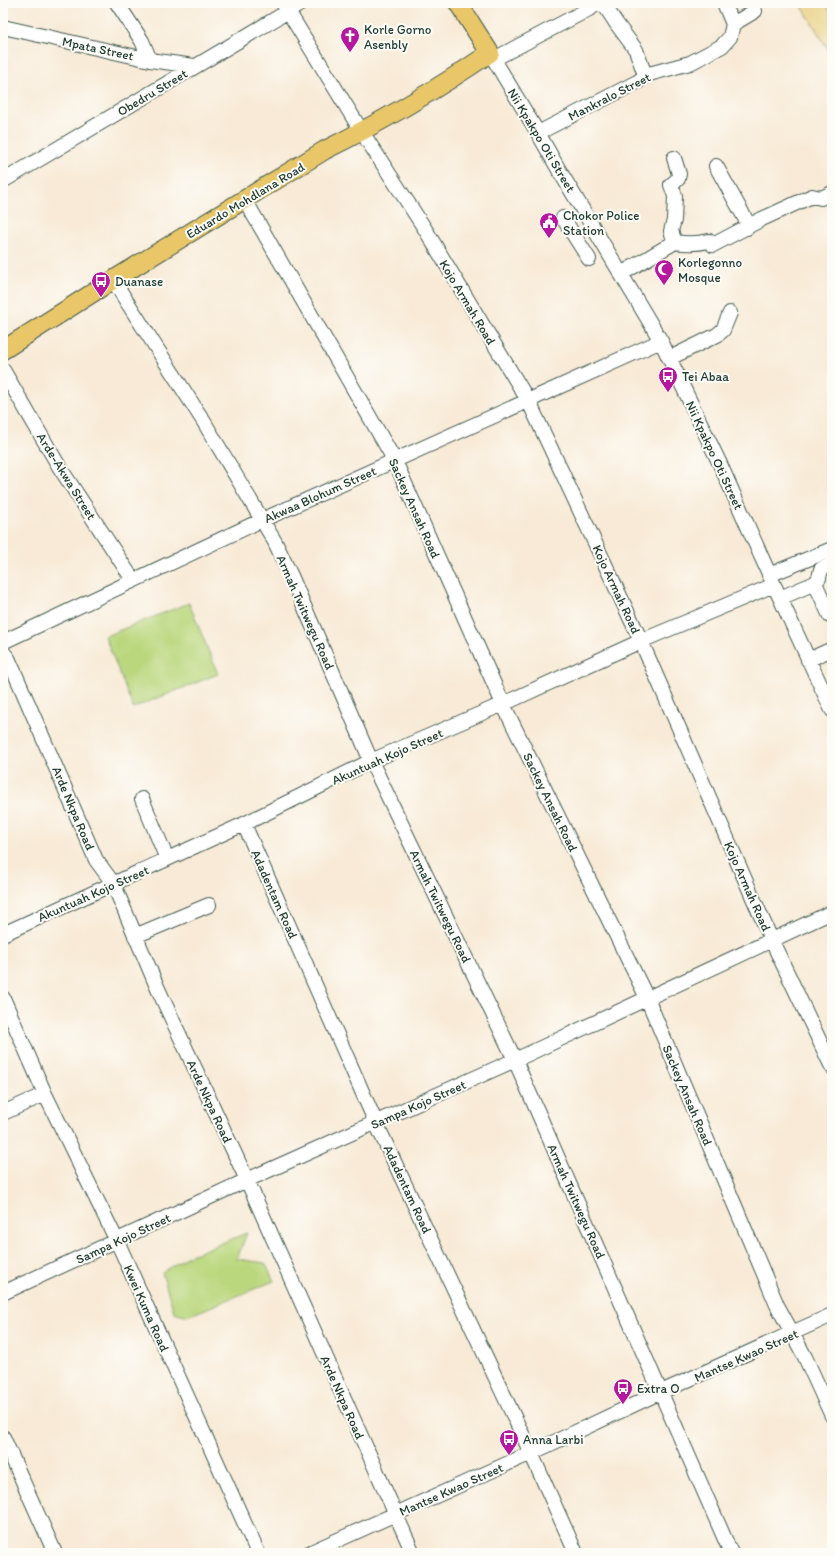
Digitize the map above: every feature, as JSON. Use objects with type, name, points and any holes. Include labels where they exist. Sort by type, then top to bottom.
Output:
[{"type":"main road","name":"Nii Kpakpo Oti Street","points":[[458,3],[492,56]]},
{"type":"main road","name":"Eduardo Mohdlana Road","points":[[3,350],[113,280],[325,150],[362,132],[492,56]]},
{"type":"street","points":[[117,3],[142,41],[150,60]]},
{"type":"street","name":"Obedru Street","points":[[3,181],[194,66],[286,7],[302,3]]},
{"type":"street","points":[[492,56],[591,8],[597,3]]},
{"type":"street","points":[[603,3],[636,50],[645,75]]},
{"type":"street","points":[[724,3],[733,24],[755,10]]},
{"type":"street","name":"Kojo Armah Road","points":[[286,7],[362,132],[425,229],[528,402],[641,641],[771,939],[832,1067]]},
{"type":"street","name":"Mankralo Street","points":[[538,133],[639,81],[645,75],[690,63],[722,46],[730,37],[733,24]]},
{"type":"street","name":"Mpata Street","points":[[3,28],[150,60],[194,66]]},
{"type":"street","name":"Nii Kpakpo Oti Street","points":[[492,56],[670,358],[832,710]]},
{"type":"street","points":[[674,158],[679,174],[678,179],[671,185],[675,196],[674,220],[671,231],[675,242]]},
{"type":"street","points":[[716,166],[746,220],[747,228]]},
{"type":"street","points":[[621,274],[675,242],[698,244],[709,241],[713,245],[762,219],[812,196],[821,198],[832,193]]},
{"type":"street","name":"Sackey Ansah Road","points":[[245,200],[395,461],[503,704],[647,998],[777,1305],[793,1334],[832,1416]]},
{"type":"street","points":[[563,218],[589,259]]},
{"type":"street","points":[[572,231],[589,219]]},
{"type":"street","name":"Armah Twitwegu Road","points":[[113,280],[204,422],[275,542],[371,760],[514,1060],[732,1553]]},
{"type":"street","points":[[670,358],[717,335],[723,330],[730,313]]},
{"type":"street","name":"Akwaa Blohum Street","points":[[3,642],[262,520],[661,342]]},
{"type":"street","name":"Arde-Akwa Street","points":[[3,370],[60,468],[133,580]]},
{"type":"street","name":"Akuntuah Kojo Street","points":[[3,934],[244,824],[371,760],[503,704],[641,641],[772,580],[832,549]]},
{"type":"street","points":[[780,598],[815,582],[819,578],[820,569],[832,564]]},
{"type":"street","points":[[815,582],[830,616]]},
{"type":"street","points":[[808,660],[832,649]]},
{"type":"street","name":"Arde Nkpa Road","points":[[3,652],[8,658],[18,678],[96,860],[113,884],[135,936],[248,1180],[413,1553]]},
{"type":"street","points":[[142,799],[167,859]]},
{"type":"street","name":"Adadentam Road","points":[[244,824],[376,1123],[531,1453],[576,1553]]},
{"type":"street","points":[[135,936],[209,905]]},
{"type":"street","name":"Sampa Kojo Street","points":[[3,1293],[514,1060],[771,939],[832,912]]},
{"type":"street","name":"Kwei Kuma Road","points":[[3,998],[45,1094],[117,1241],[258,1553]]},
{"type":"street","points":[[3,1113],[45,1094]]},
{"type":"street","name":"Mantse Kwao Street","points":[[310,1553],[832,1315]]},
{"type":"street","points":[[3,1437],[55,1553]]},
{"type":"green space","points":[[189,603],[218,674],[133,708],[105,636]]},
{"type":"green space","points":[[247,1233],[237,1259],[265,1263],[274,1281],[188,1316],[174,1312],[162,1273],[186,1257]]},
{"type":"sand","points":[[800,3],[825,3],[832,15],[832,56]]},
{"type":"place","name":"Korle Gorno Asenbly","points":[[350,53]]},
{"type":"place","name":"Chokor Police Station","points":[[549,239]]},
{"type":"place","name":"Korlegonno Mosque","points":[[664,286]]},
{"type":"place","name":"Duanase","points":[[101,298]]},
{"type":"place","name":"Tei Abaa","points":[[668,393]]},
{"type":"place","name":"Extra O","points":[[623,1405]]},
{"type":"place","name":"Anna Larbi","points":[[509,1456]]}]
